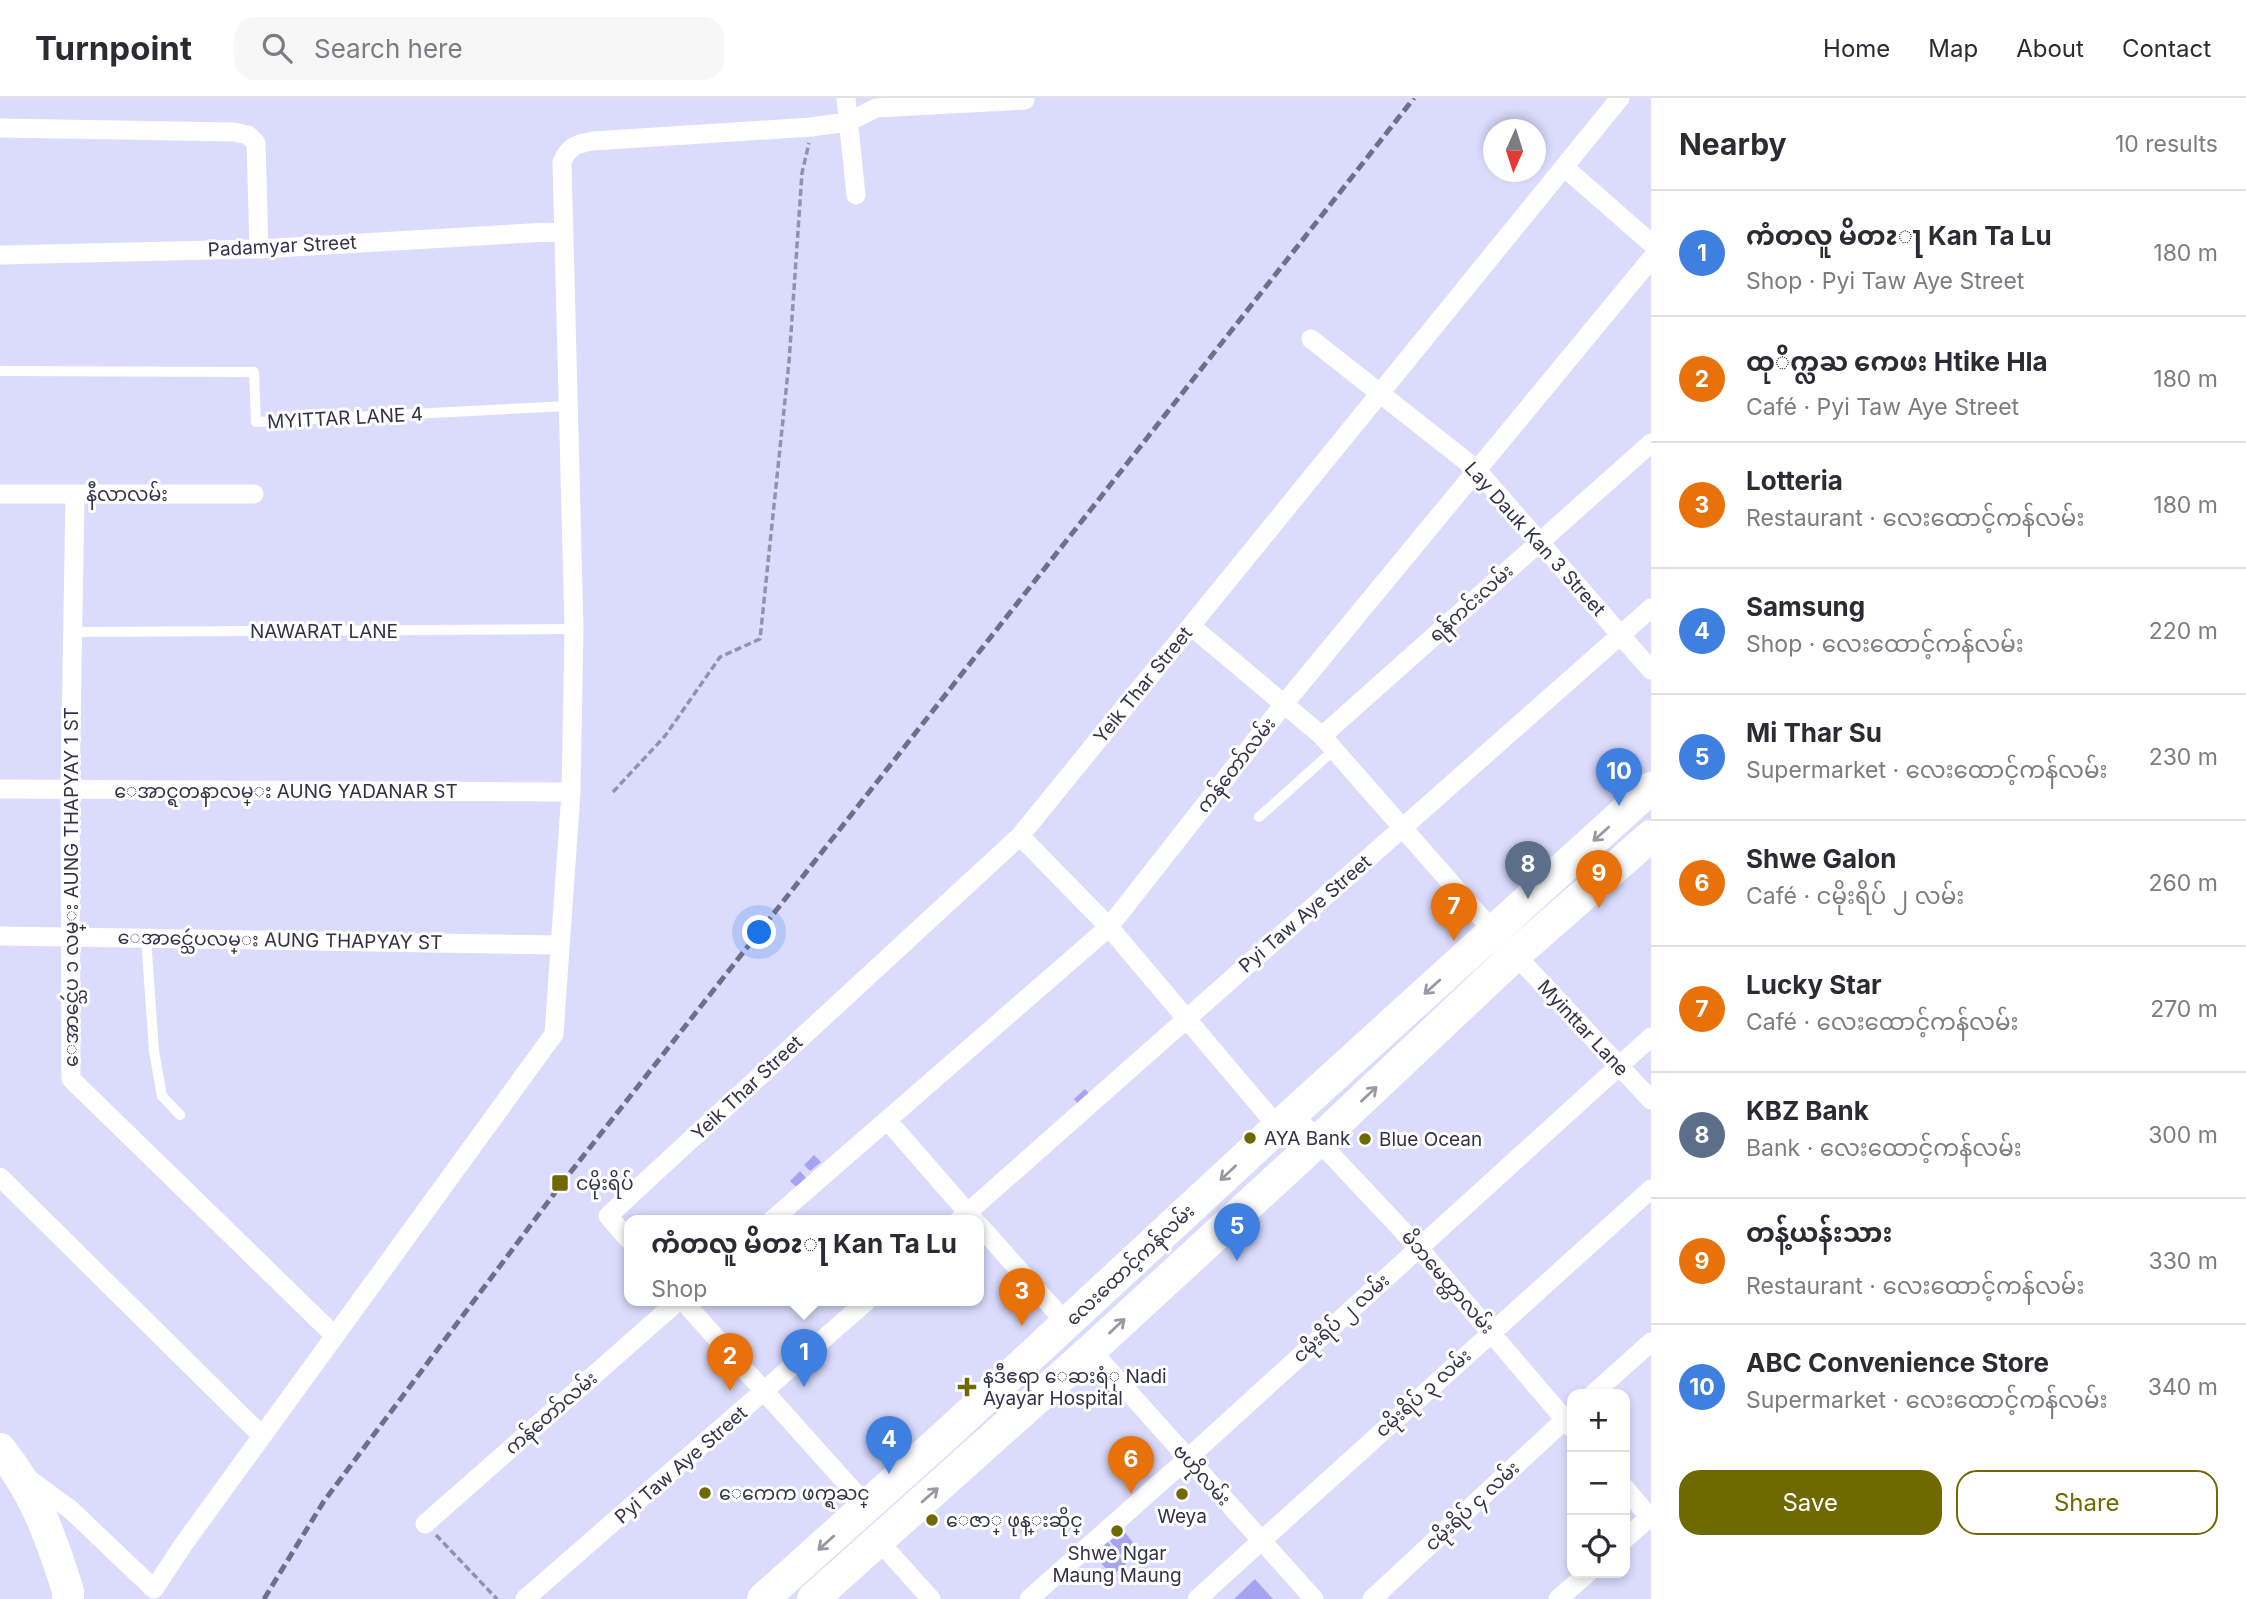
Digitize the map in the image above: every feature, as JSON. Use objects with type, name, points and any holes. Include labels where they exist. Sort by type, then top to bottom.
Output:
[{"type":"main road","name":"လေးထောင့်ကန်လမ်း","points":[[763,1599],[947,1434],[1651,788]]},
{"type":"main road","name":"လေးထောင့်ကန်လမ်း","points":[[813,1599],[1091,1350],[1312,1147],[1515,955],[1651,836]]},
{"type":"main road","points":[[1067,1324],[1091,1350]]},
{"type":"main road","points":[[947,1434],[969,1460]]},
{"type":"main road","points":[[9,1460],[49,1531],[68,1591],[68,1599]]},
{"type":"street","points":[[846,98],[856,195]]},
{"type":"street","name":"Yeik Thar Street","points":[[624,1234],[608,1216],[1020,836],[1620,98]]},
{"type":"street","points":[[9,1460],[71,1510],[154,1590],[183,1545],[554,1034],[571,792],[574,629],[562,162],[568,149],[578,143],[811,127],[848,122],[876,108],[1025,100]]},
{"type":"street","points":[[0,128],[234,132],[247,135],[256,143],[259,248]]},
{"type":"street","points":[[1564,167],[1651,243]]},
{"type":"street","name":"Padamyar Street","points":[[0,255],[259,248],[564,231]]},
{"type":"street","name":"ကန်တော်လမ်း","points":[[778,1215],[1109,927],[1284,704],[1651,259]]},
{"type":"street","name":"Lay Dauk Kan 3 Street","points":[[1311,339],[1476,469],[1651,670]]},
{"type":"street","name":"ရန်ကင်းလမ်း","points":[[1328,743],[1540,542],[1651,443]]},
{"type":"street","name":"နီလာလမ်း","points":[[0,494],[254,494]]},
{"type":"street","name":"ေအာင္သေဴပ ၁ လမ္း AUNG THAPYAY 1 ST","points":[[75,494],[70,790],[71,1079],[335,1336]]},
{"type":"street","name":"Pyi Taw Aye Street","points":[[975,1215],[1186,1019],[1651,608]]},
{"type":"street","name":"Myinttar Lane","points":[[1191,626],[1328,743],[1493,931],[1651,1100]]},
{"type":"street","name":"ေအာင္ရတနာလမ္း AUNG YADANAR ST","points":[[0,789],[571,792]]},
{"type":"street","name":"မိဘမေတ္တာလမ်း","points":[[1020,836],[1109,927],[1186,1019],[1285,1121],[1418,1247],[1567,1417]]},
{"type":"street","name":"ေအာင္သေဴပလမ္း AUNG THAPYAY ST","points":[[0,936],[560,944]]},
{"type":"street","name":"ငမိုးရိပ် ၂ လမ်း","points":[[1029,1599],[1651,1037]]},
{"type":"street","points":[[887,1120],[966,1215]]},
{"type":"street","points":[[0,1177],[262,1436]]},
{"type":"street","name":"ငမိုးရိပ် ၃ လမ်း","points":[[1197,1599],[1651,1189]]},
{"type":"street","points":[[984,1235],[1067,1324]]},
{"type":"street","name":"ကန်တော်လမ်း","points":[[425,1524],[675,1306]]},
{"type":"street","points":[[686,1306],[867,1506]]},
{"type":"street","name":"Pyi Taw Aye Street","points":[[525,1599],[861,1306]]},
{"type":"street","points":[[1599,1389],[1651,1342]]},
{"type":"street","name":"ဗဟိုလမ်း","points":[[1091,1350],[1314,1599]]},
{"type":"street","name":"ငမိုးရိပ် ၄ လမ်း","points":[[1372,1599],[1567,1423]]},
{"type":"street","points":[[1630,1494],[1650,1517],[1630,1535]]},
{"type":"street","points":[[878,1540],[931,1599]]},
{"type":"street","points":[[1558,1599],[1582,1578]]},
{"type":"lane","name":"MYITTAR LANE 4","points":[[0,371],[254,372],[256,422],[570,406]]},
{"type":"lane","name":"NAWARAT LANE","points":[[73,632],[574,629]]},
{"type":"lane","points":[[1259,817],[1328,743]]},
{"type":"lane","points":[[146,938],[154,1051],[162,1096],[180,1115]]},
{"type":"path","points":[[613,792],[664,736],[720,657],[760,639],[789,362],[802,173],[811,127]]},
{"type":"path","points":[[425,1524],[497,1599]]},
{"type":"building","points":[[1085,1089],[1092,1097],[1081,1107],[1074,1099]]},
{"type":"building","points":[[814,1155],[821,1162],[810,1171],[804,1165]]},
{"type":"building","points":[[800,1171],[807,1179],[797,1188],[790,1181]]},
{"type":"building","points":[[1123,1530],[1139,1550],[1126,1561],[1110,1541]]},
{"type":"building","points":[[1107,1541],[1126,1564],[1112,1576],[1093,1553]]},
{"type":"building","points":[[1255,1579],[1273,1599],[1234,1599]]},
{"type":"railway","points":[[264,1599],[324,1501],[566,1178],[1414,98]]},
{"type":"place","name":"ABC Convenience Store","points":[[1619,806]]},
{"type":"place","name":"KBZ Bank","points":[[1528,899]]},
{"type":"place","name":"တန့်ယန်းသား","points":[[1599,908]]},
{"type":"place","name":"Lucky Star","points":[[1454,941]]},
{"type":"place","name":"AYA Bank","points":[[1250,1138]]},
{"type":"place","name":"Blue Ocean","points":[[1365,1139]]},
{"type":"place","name":"ငမိုးရိပ်","points":[[560,1183]]},
{"type":"place","name":"Mi Thar Su","points":[[1237,1261]]},
{"type":"place","name":"Lotteria","points":[[1022,1326]]},
{"type":"place","name":"ကံတလူ မိတၩႃ Kan Ta Lu","points":[[804,1387]]},
{"type":"place","name":"နဒီဧရာ ေဆးရံု Nadi Ayayar Hospital","points":[[967,1387]]},
{"type":"place","name":"ထုိက္လႀ ကေဖး Htike Hla","points":[[730,1391]]},
{"type":"place","name":"Samsung","points":[[889,1474]]},
{"type":"place","name":"ေကေက ဖက္ရႀင္","points":[[705,1493]]},
{"type":"place","name":"Shwe Galon","points":[[1131,1494]]},
{"type":"place","name":"Weya","points":[[1182,1494]]},
{"type":"place","name":"ေဇာ္ ဖုန္းဆိုင္","points":[[932,1520]]},
{"type":"place","name":"Shwe Ngar Maung Maung","points":[[1117,1531]]}]
